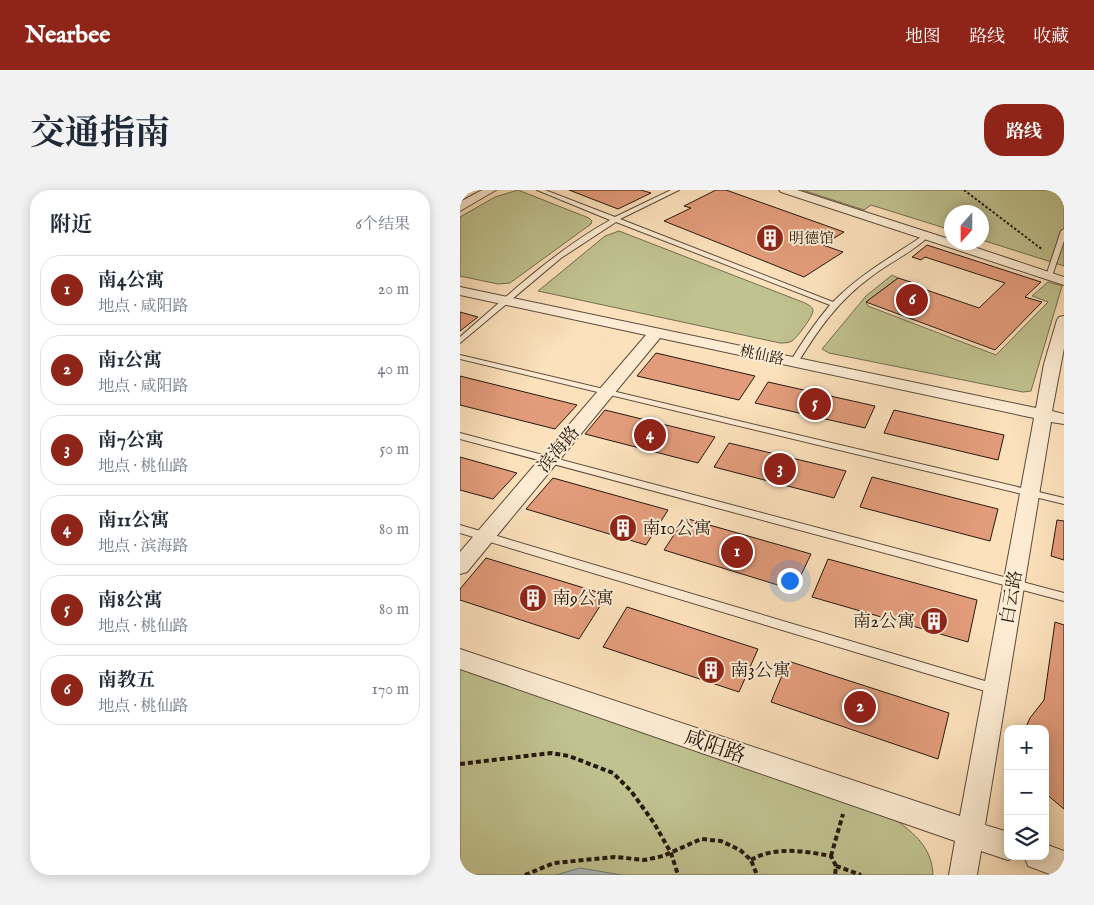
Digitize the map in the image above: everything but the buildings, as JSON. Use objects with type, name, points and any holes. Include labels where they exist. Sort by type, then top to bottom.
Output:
[{"type":"street","points":[[460,207],[490,190]]},
{"type":"street","points":[[785,190],[1064,280]]},
{"type":"street","name":"桃仙路","points":[[460,291],[1064,419]]},
{"type":"street","name":"白云路","points":[[963,875],[1052,364],[1063,327]]},
{"type":"street","name":"滨海路","points":[[460,566],[656,333]]},
{"type":"street","name":"咸阳路","points":[[460,659],[1004,845]]},
{"type":"street","points":[[1049,860],[1064,865]]},
{"type":"lane","points":[[540,190],[835,305]]},
{"type":"lane","points":[[460,341],[592,233],[676,190]]},
{"type":"lane","points":[[1049,276],[1064,231]]},
{"type":"lane","points":[[794,362],[808,338],[835,305],[855,286],[926,236]]},
{"type":"lane","points":[[460,357],[1064,501]]},
{"type":"lane","points":[[460,436],[1064,597]]},
{"type":"lane","points":[[460,528],[995,689]]},
{"type":"path","points":[[964,190],[1054,259]]},
{"type":"path","points":[[460,764],[551,753],[569,756],[613,773],[632,790],[654,823],[671,853],[678,875]]},
{"type":"path","points":[[835,875],[836,866],[831,856],[849,792]]},
{"type":"path","points":[[525,875],[554,863],[615,857],[645,860],[671,853],[701,839],[721,841],[740,850],[751,860],[757,875]]},
{"type":"path","points":[[751,860],[758,854],[799,850],[831,856]]},
{"type":"path","points":[[836,866],[861,875]]},
{"type":"green space","points":[[518,190],[589,218],[592,221],[591,224],[510,283],[498,284],[460,276],[460,217],[495,197]]},
{"type":"green space","points":[[802,190],[1064,190],[1064,266],[989,242],[989,205],[944,205],[944,228],[871,205],[864,210]]},
{"type":"green space","points":[[619,231],[805,303],[812,308],[812,314],[792,341],[780,343],[538,291],[605,236]]},
{"type":"green space","points":[[892,275],[898,278],[866,302],[868,306],[996,355],[1048,302],[1032,296],[1048,282],[1062,286],[1031,391],[1023,392],[829,353],[822,349],[866,296]]},
{"type":"green space","points":[[460,668],[895,819],[916,836],[926,849],[932,865],[933,875],[460,875]]},
{"type":"shaded area","points":[[580,868],[622,875],[556,875]]},
{"type":"place","name":"明德馆","points":[[770,238]]},
{"type":"place","name":"南教五","points":[[912,300]]},
{"type":"place","name":"南8公寓","points":[[815,404]]},
{"type":"place","name":"南11公寓","points":[[650,435]]},
{"type":"place","name":"南7公寓","points":[[780,469]]},
{"type":"place","name":"南10公寓","points":[[623,528]]},
{"type":"place","name":"南4公寓","points":[[737,552]]},
{"type":"place","name":"南9公寓","points":[[533,598]]},
{"type":"place","name":"南2公寓","points":[[934,621]]},
{"type":"place","name":"南3公寓","points":[[711,670]]},
{"type":"place","name":"南1公寓","points":[[860,707]]}]
